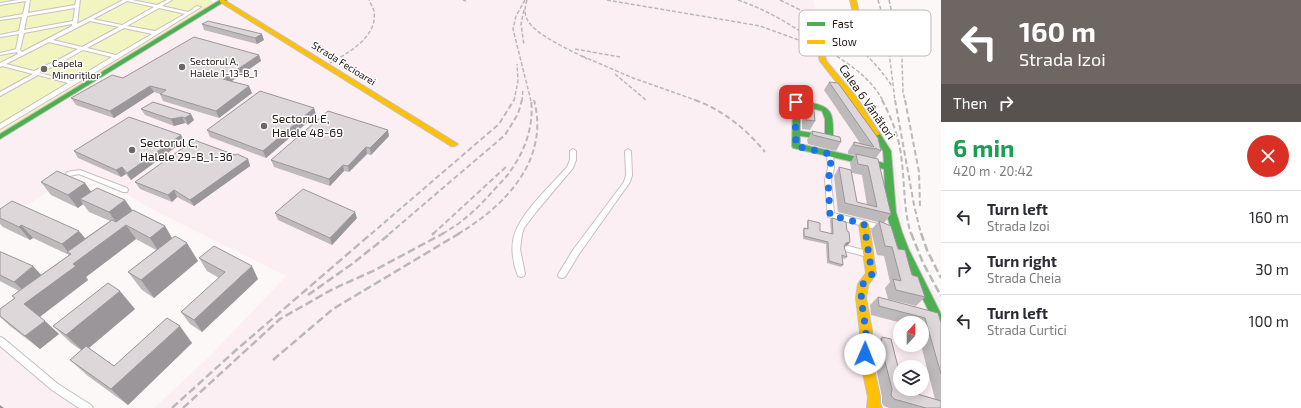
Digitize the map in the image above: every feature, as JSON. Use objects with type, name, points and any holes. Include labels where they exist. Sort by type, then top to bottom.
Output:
[{"type":"street","points":[[0,4],[27,0],[19,52]]},
{"type":"street","points":[[1,65],[19,52],[48,40],[74,24],[78,0]]},
{"type":"street","points":[[0,36],[74,24],[89,19],[126,0],[189,13]]},
{"type":"street","points":[[0,94],[53,67],[60,61],[170,0]]},
{"type":"street","name":"Calea 6 Vânători","points":[[853,0],[855,10]]},
{"type":"street","points":[[0,137],[223,1]]},
{"type":"street","name":"Strada Fecioarei","points":[[223,1],[454,144]]},
{"type":"street","points":[[0,19],[77,6]]},
{"type":"street","points":[[0,127],[199,7]]},
{"type":"street","points":[[89,19],[156,33]]},
{"type":"street","points":[[48,40],[117,57]]},
{"type":"street","points":[[0,54],[19,52]]},
{"type":"street","name":"Calea 6 Vânători","points":[[820,56],[854,100],[884,146],[889,167],[891,205],[897,232],[904,250],[941,325]]},
{"type":"street","points":[[1,65],[73,83]]},
{"type":"street","points":[[796,133],[829,138],[829,114],[824,108],[796,102],[796,133],[796,146],[889,167]]},
{"type":"street","points":[[521,274],[517,259],[518,234],[529,216],[570,168],[573,160],[573,151]]},
{"type":"street","points":[[562,275],[627,182],[629,175],[628,151]]},
{"type":"street","points":[[830,154],[831,168],[828,180],[830,215],[897,232]]},
{"type":"street","points":[[69,174],[80,172],[125,190]]},
{"type":"street","points":[[864,224],[872,274],[863,284],[861,303],[866,331],[865,354],[874,398],[873,407],[876,408]]},
{"type":"street","points":[[848,249],[868,254]]},
{"type":"street","points":[[0,341],[55,387],[88,408]]},
{"type":"shaded area","points":[[229,0],[813,0],[815,10],[799,10],[799,56],[827,56],[830,62],[852,88],[893,149],[904,227],[909,243],[922,270],[941,303],[941,408],[154,408],[211,355],[286,276],[157,212],[121,191],[78,172],[0,223],[0,141]]},
{"type":"shaded area","points":[[0,347],[11,352],[84,408],[0,408]]},
{"type":"green space","points":[[0,0],[211,0],[214,4],[0,134]]},
{"type":"building","points":[[208,21],[262,34],[255,38],[202,24]]},
{"type":"building","points":[[194,37],[259,55],[223,79],[249,86],[216,111],[160,94],[166,90],[150,86],[110,111],[71,98],[112,75],[123,78]]},
{"type":"building","points":[[829,82],[838,83],[878,138],[881,151],[875,148],[854,145],[854,142],[874,147]]},
{"type":"building","name":"Sectorul E, Halele 48-69","points":[[260,91],[314,108],[263,151],[207,130]]},
{"type":"building","points":[[806,100],[813,102],[815,121],[806,120]]},
{"type":"building","points":[[153,102],[191,114],[185,118],[182,117],[171,119],[141,109]]},
{"type":"building","points":[[328,111],[388,130],[370,148],[366,147],[348,166],[343,165],[329,179],[271,160]]},
{"type":"building","name":"Sectorul C, Halele 29-B_1-36","points":[[129,117],[181,135],[127,173],[122,167],[116,170],[74,151]]},
{"type":"building","points":[[812,131],[840,137],[841,142],[813,135]]},
{"type":"building","points":[[194,140],[248,159],[190,200],[174,190],[168,195],[135,182]]},
{"type":"building","points":[[856,154],[878,159],[891,214],[845,203],[839,167],[851,170],[857,202],[877,207],[868,166],[858,164]]},
{"type":"building","points":[[57,171],[85,183],[68,195],[41,182]]},
{"type":"building","points":[[97,188],[125,200],[109,212],[80,199]]},
{"type":"building","points":[[303,189],[355,212],[330,238],[275,213]]},
{"type":"building","points":[[12,201],[79,231],[62,244],[21,225],[19,227],[0,218],[0,209]]},
{"type":"building","points":[[133,210],[165,226],[150,238],[126,225],[73,264],[76,266],[24,304],[45,321],[25,336],[0,316],[0,309],[15,298],[12,296],[71,254],[67,252],[112,220],[116,222]]},
{"type":"building","points":[[832,218],[846,222],[847,231],[849,232],[850,242],[846,243],[844,246],[847,257],[842,255],[843,265],[829,261],[828,242],[804,236],[804,228],[808,229],[808,220],[820,223],[820,231],[833,234]]},
{"type":"building","points":[[879,221],[891,226],[898,249],[905,250],[912,275],[918,277],[925,297],[896,290],[893,279],[901,281],[892,247],[885,246]]},
{"type":"building","points":[[175,236],[187,243],[141,280],[128,272]]},
{"type":"building","points":[[214,246],[252,266],[194,320],[181,312],[225,272],[199,258]]},
{"type":"building","points":[[0,252],[33,266],[14,282],[0,275]]},
{"type":"building","points":[[108,283],[120,291],[66,335],[53,326]]},
{"type":"building","points":[[878,297],[938,313],[941,323],[941,374],[929,332],[929,316],[917,316],[879,306]]},
{"type":"building","points":[[167,318],[180,326],[111,389],[70,360],[86,346],[114,366]]},
{"type":"building","points":[[882,337],[891,339],[893,352],[896,360],[893,360],[893,396],[924,396],[941,401],[941,408],[926,408],[894,399],[891,395],[892,389],[881,346]]},
{"type":"railway","points":[[330,63],[353,49],[367,36],[374,20],[374,11],[369,0]]},
{"type":"railway","points":[[525,0],[516,16],[513,29],[531,101]]},
{"type":"railway","points":[[527,0],[525,14],[531,25],[537,31],[563,47],[587,59]]},
{"type":"railway","points":[[607,0],[760,26],[799,40]]},
{"type":"railway","points":[[738,0],[761,9],[799,31]]},
{"type":"railway","points":[[780,0],[799,10]]},
{"type":"railway","points":[[878,0],[881,10]]},
{"type":"railway","points":[[889,0],[891,10]]},
{"type":"railway","points":[[524,10],[521,24],[524,45]]},
{"type":"railway","points":[[575,49],[620,57]]},
{"type":"railway","points":[[582,56],[633,78],[698,101]]},
{"type":"railway","points":[[836,56],[865,77],[872,84],[883,101]]},
{"type":"railway","points":[[867,56],[881,71],[892,86]]},
{"type":"railway","points":[[890,56],[895,101]]},
{"type":"railway","points":[[901,56],[903,92],[905,101]]},
{"type":"railway","points":[[514,101],[518,81],[517,64]]},
{"type":"railway","points":[[615,74],[646,100]]},
{"type":"railway","points":[[522,101],[523,89]]},
{"type":"railway","points":[[371,234],[499,124],[514,100]]},
{"type":"railway","points":[[389,234],[505,135],[518,114],[522,100]]},
{"type":"railway","points":[[442,234],[476,209],[504,179],[518,160],[530,127],[532,109],[531,100]]},
{"type":"railway","points":[[458,234],[492,210],[520,179],[529,161],[535,142],[537,122],[534,100]]},
{"type":"railway","points":[[695,100],[715,109],[733,121],[742,128],[765,152]]},
{"type":"railway","points":[[882,100],[894,127],[900,148],[904,195],[911,234]]},
{"type":"railway","points":[[895,100],[914,205],[921,234]]},
{"type":"railway","points":[[905,100],[919,172],[920,207]]},
{"type":"railway","points":[[433,234],[507,166]]},
{"type":"railway","points":[[172,408],[235,351],[372,233]]},
{"type":"railway","points":[[308,295],[352,264],[391,233]]},
{"type":"railway","points":[[183,408],[280,319],[333,289],[375,270],[444,233]]},
{"type":"railway","points":[[273,360],[333,309],[460,233]]},
{"type":"railway","points":[[911,233],[923,263],[941,296]]},
{"type":"railway","points":[[921,233],[927,250],[941,278]]},
{"type":"traffic: fast","points":[[0,137],[224,0]]},
{"type":"traffic: fast","points":[[796,133],[829,138],[827,113],[821,107],[796,102],[796,146],[889,167]]},
{"type":"traffic: fast","points":[[876,134],[887,151],[891,212],[897,232],[904,250],[941,325]]},
{"type":"traffic: slow","points":[[853,0],[855,10]]},
{"type":"traffic: slow","points":[[222,1],[454,144]]},
{"type":"traffic: slow","points":[[822,56],[823,61],[854,100],[876,134]]},
{"type":"traffic: slow","points":[[864,224],[871,274],[863,284],[861,298],[866,331],[865,354],[874,397],[873,407],[876,408]]},
{"type":"place","name":"Sectorul A, Halele 1-13-B_1","points":[[182,67]]},
{"type":"place","name":"Capela Minoriților","points":[[44,69]]},
{"type":"place","name":"Sectorul E, Halele 48-69","points":[[264,126]]},
{"type":"place","name":"Sectorul C, Halele 29-B_1-36","points":[[132,150]]},
{"type":"route","points":[[796,102],[796,146],[830,154],[831,168],[828,180],[830,215],[864,224],[872,274],[863,284],[861,298],[866,331],[865,354]]}]
